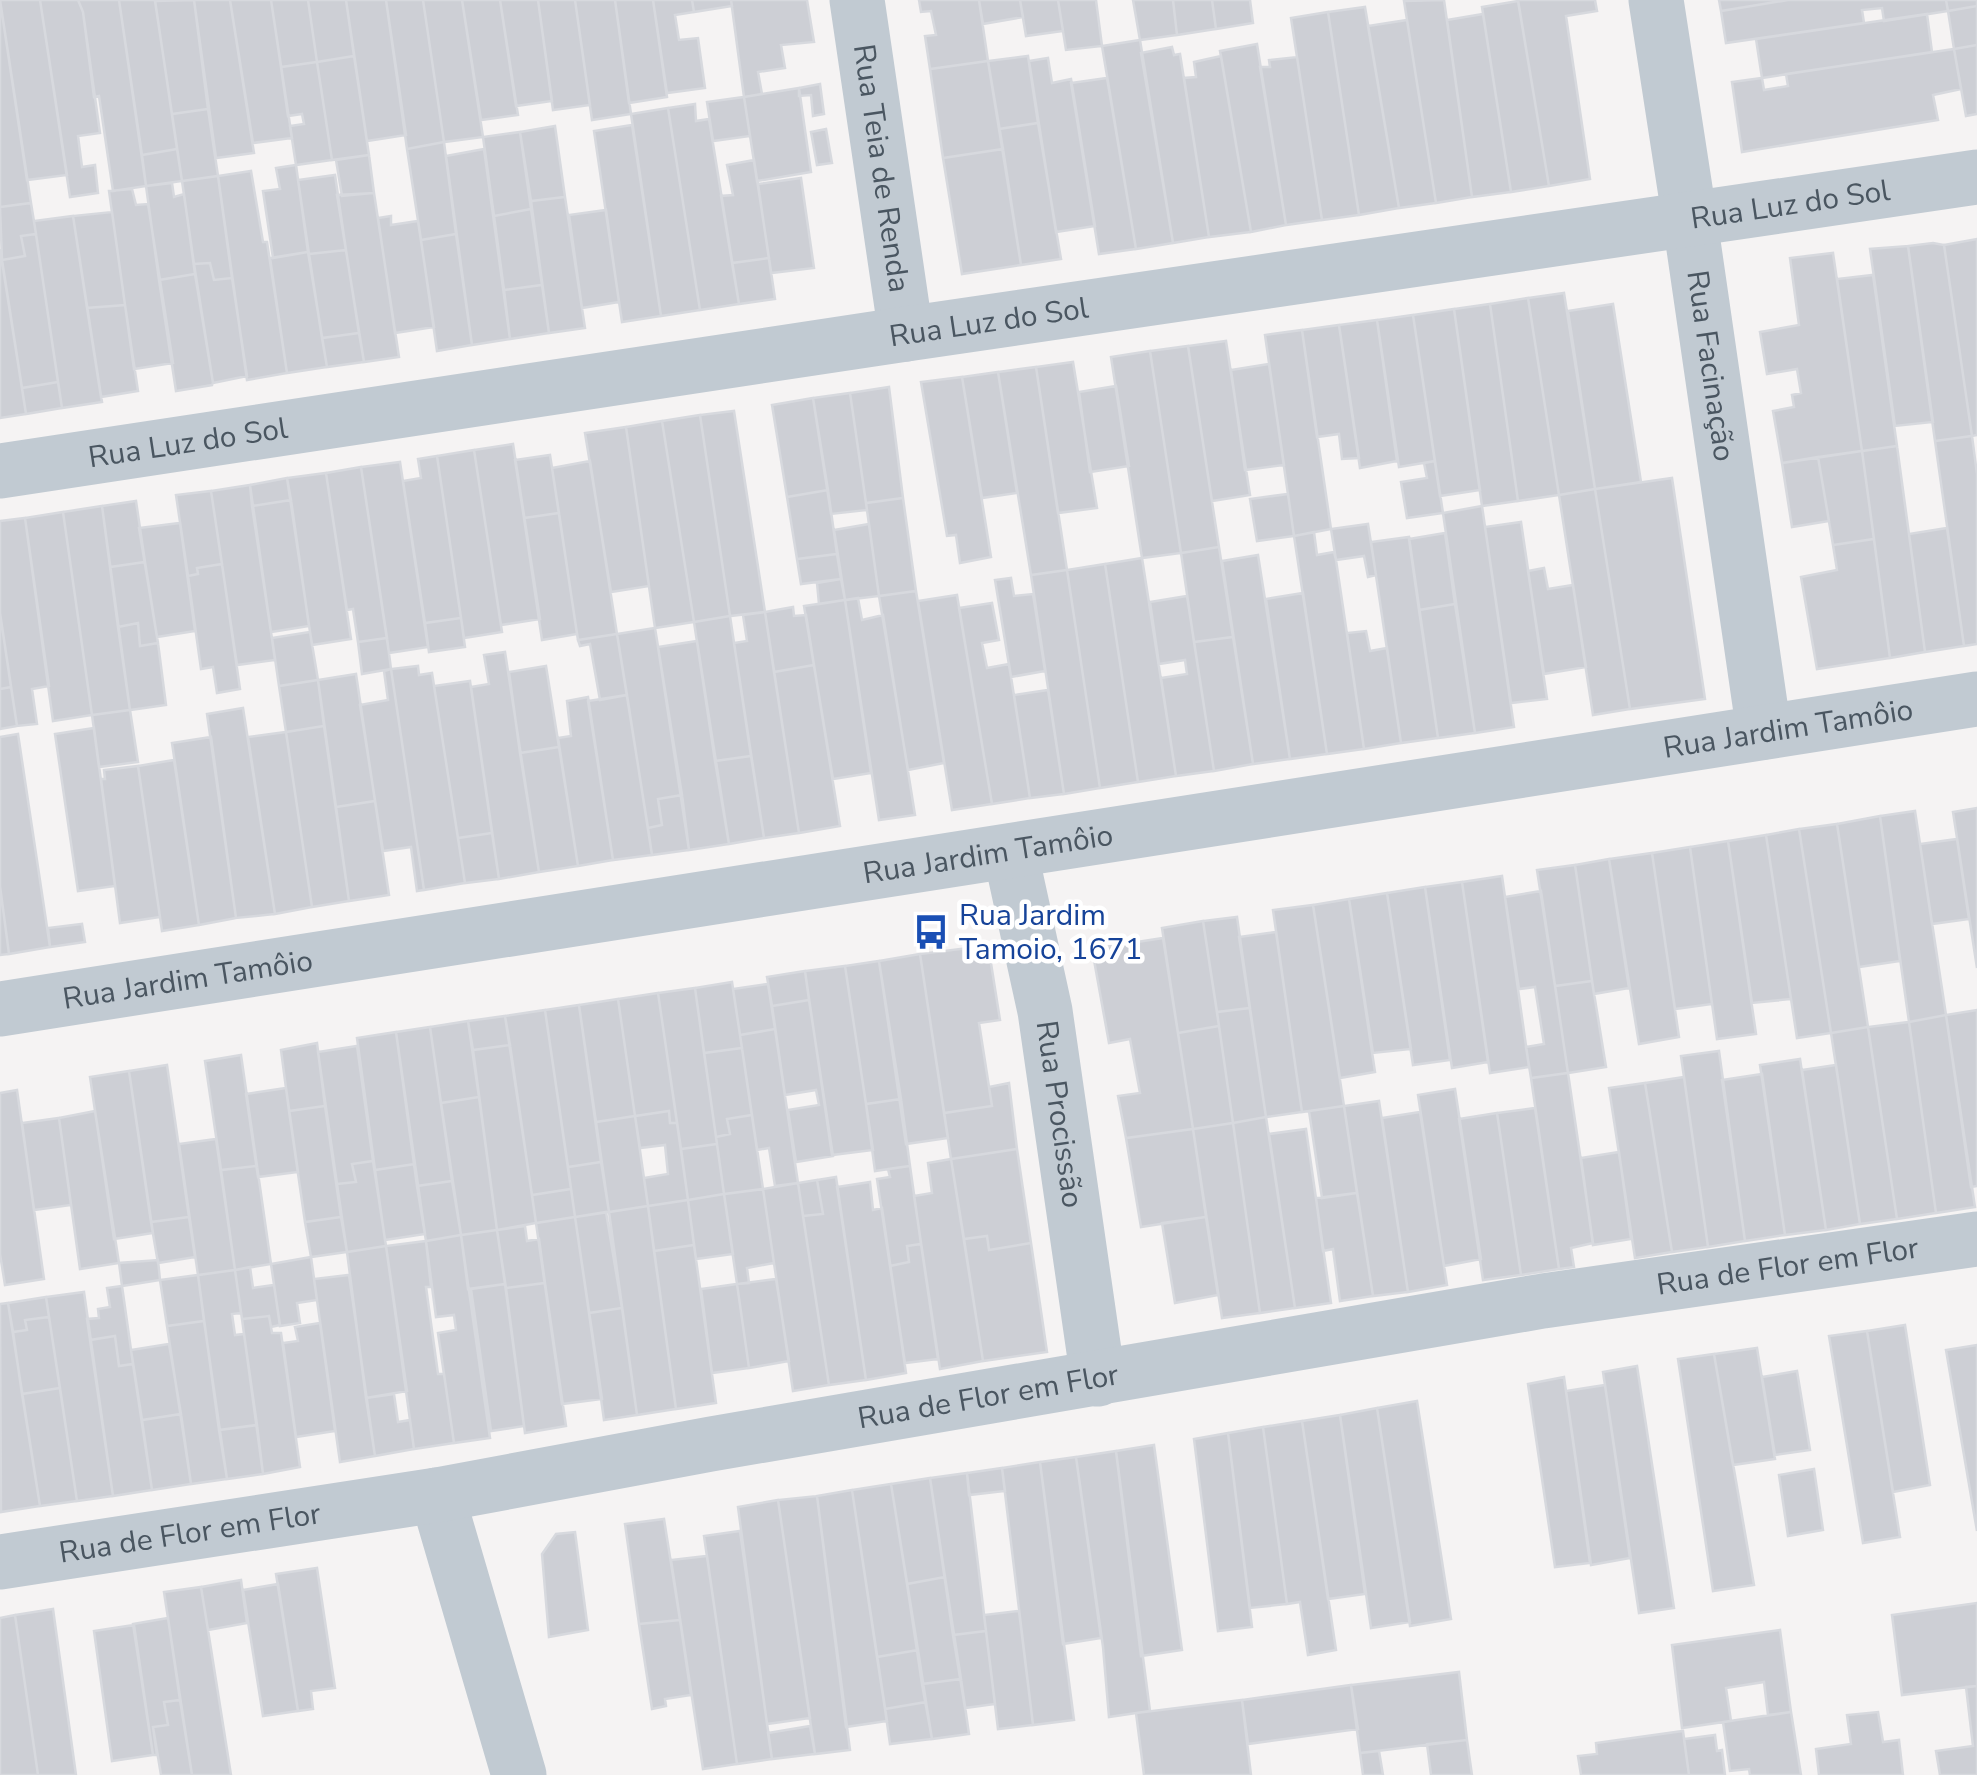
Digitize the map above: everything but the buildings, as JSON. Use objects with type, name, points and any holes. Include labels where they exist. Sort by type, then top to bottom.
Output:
[{"type":"street","name":"Rua Teia de Renda","points":[[857,0],[906,334]]},
{"type":"street","name":"Rua Facinação","points":[[1656,0],[1764,732]]},
{"type":"street","name":"Rua Luz do Sol","points":[[0,471],[1977,177]]},
{"type":"street","name":"Rua Jardim Tamôio","points":[[0,1009],[1977,699]]},
{"type":"street","name":"Rua Procissão","points":[[1010,850],[1046,1011],[1098,1379]]},
{"type":"street","name":"Rua de Flor em Flor","points":[[0,1562],[437,1495],[1542,1301],[1977,1239]]},
{"type":"street","points":[[437,1495],[519,1775]]},
{"type":"place","name":"Rua Jardim Tamoio, 1671","points":[[931,932]]}]
